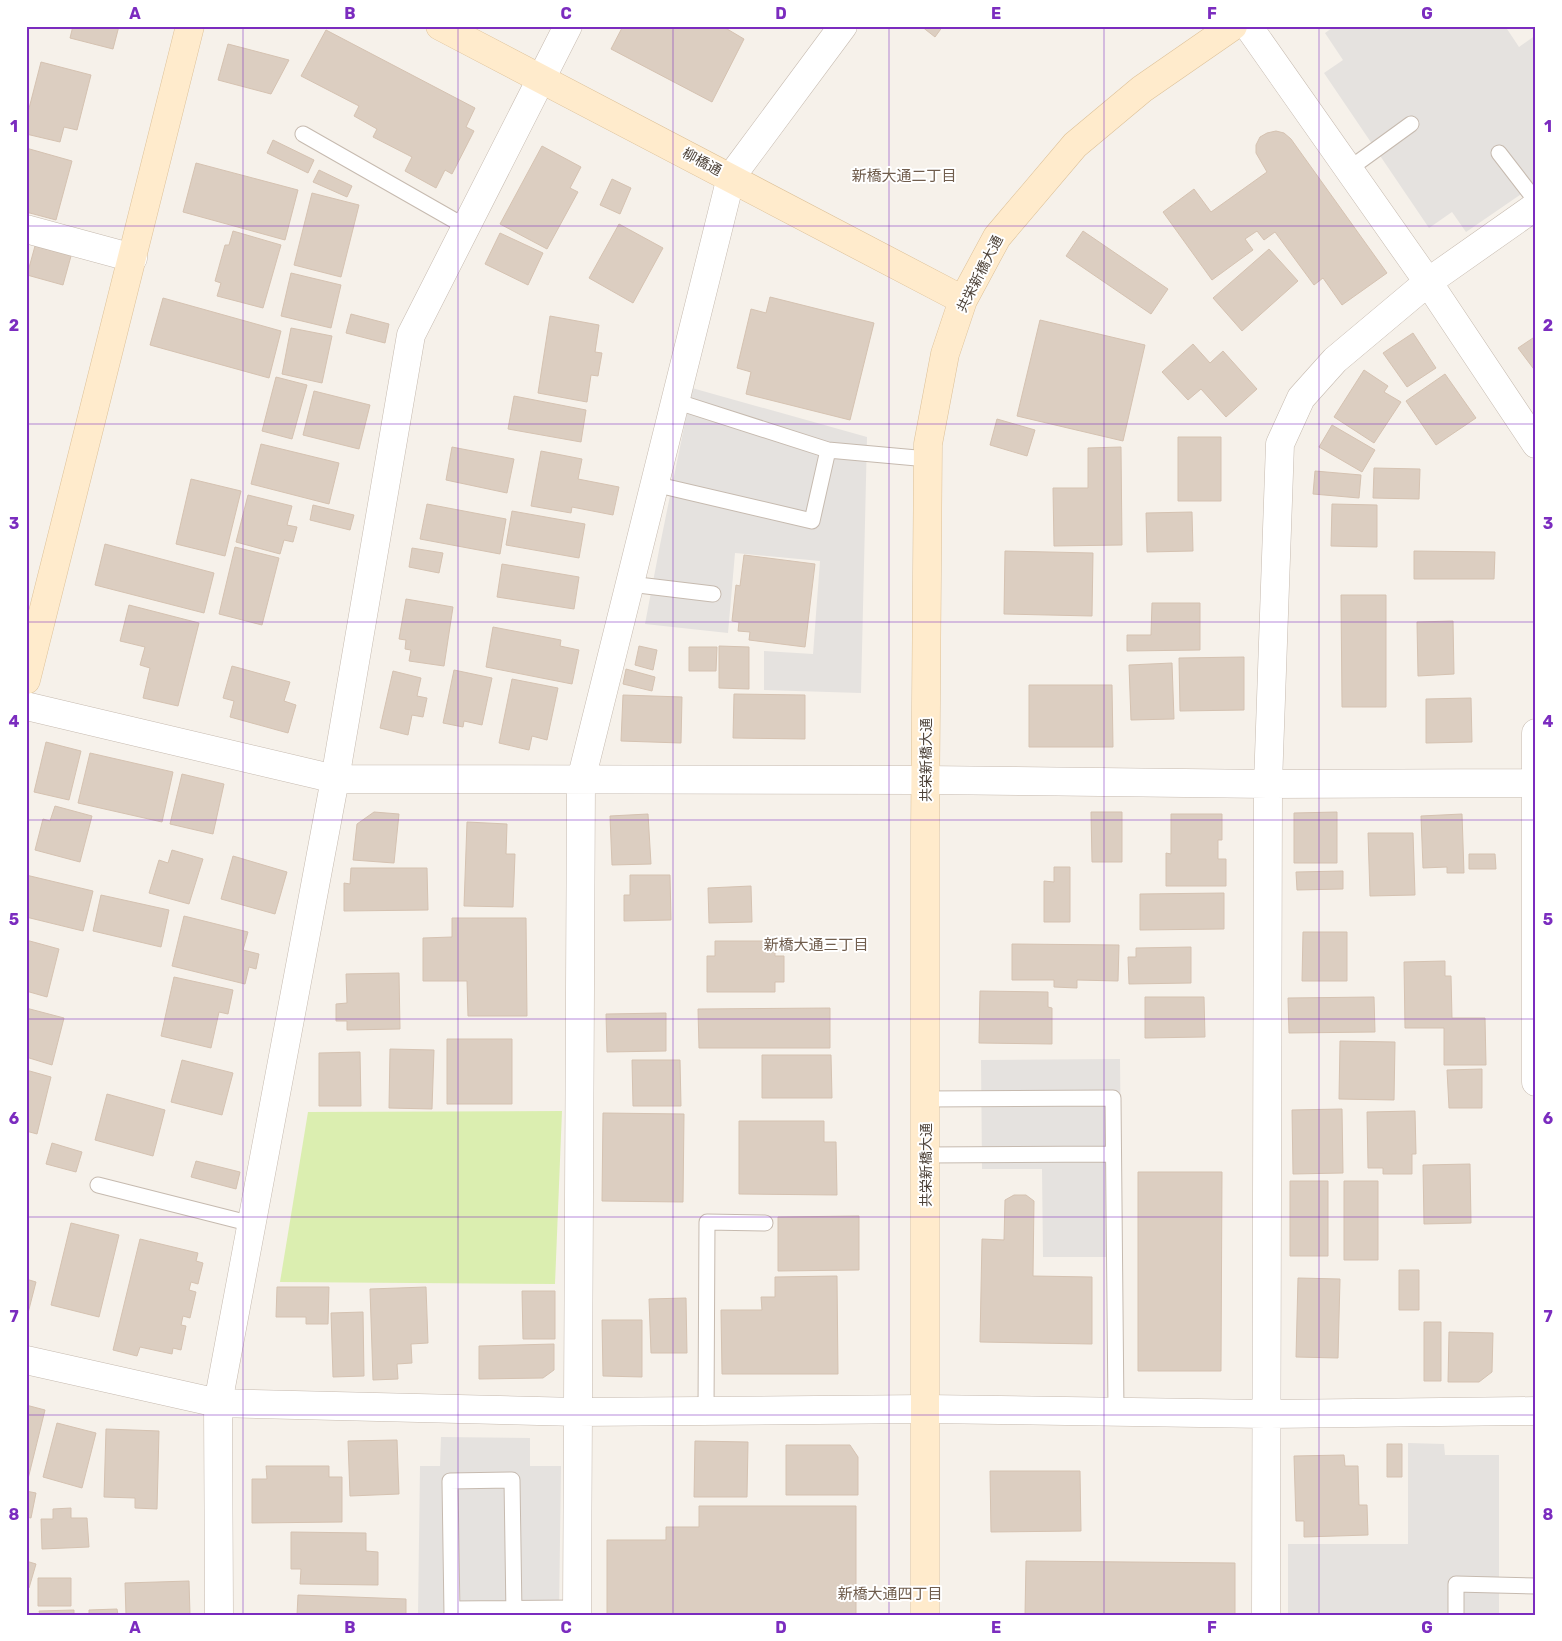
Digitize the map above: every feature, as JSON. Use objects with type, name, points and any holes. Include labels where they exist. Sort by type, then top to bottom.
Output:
[{"type":"street","points":[[26,680],[190,26]]},
{"type":"street","name":"柳橋通","points":[[440,26],[963,300]]},
{"type":"street","points":[[220,1615],[218,1403],[335,779],[411,335],[568,26]]},
{"type":"street","points":[[577,1611],[581,780],[731,177],[843,26]]},
{"type":"street","name":"共栄新橋大通","points":[[925,1615],[928,444],[945,354],[963,300],[997,237],[1075,145],[1142,89],[1233,26]]},
{"type":"street","points":[[1248,26],[1428,282],[1536,444]]},
{"type":"street","points":[[1266,1615],[1268,784],[1280,444],[1301,398],[1335,360],[1428,282],[1536,206]]},
{"type":"street","points":[[26,229],[133,258]]},
{"type":"street","points":[[26,706],[335,779],[926,780],[1268,784],[1535,783]]},
{"type":"street","points":[[1536,733],[1536,1082]]},
{"type":"street","points":[[26,1360],[218,1403],[578,1412],[926,1409],[1266,1414],[1536,1411]]},
{"type":"lane","points":[[1349,169],[1411,124]]},
{"type":"lane","points":[[303,134],[466,227]]},
{"type":"lane","points":[[1499,153],[1536,201]]},
{"type":"lane","points":[[675,401],[828,450],[928,458]]},
{"type":"lane","points":[[654,484],[812,521],[828,450]]},
{"type":"lane","points":[[630,584],[713,594]]},
{"type":"lane","points":[[926,1099],[1113,1098],[1116,1412]]},
{"type":"lane","points":[[926,1155],[1113,1154]]},
{"type":"lane","points":[[98,1186],[252,1224]]},
{"type":"lane","points":[[706,1411],[707,1222],[765,1223]]},
{"type":"lane","points":[[514,1612],[512,1480],[450,1481],[452,1612],[514,1612],[577,1611]]},
{"type":"lane","points":[[1456,1615],[1456,1584],[1536,1586]]},
{"type":"green space","points":[[562,1111],[555,1284],[280,1282],[308,1112]]},
{"type":"shaded area","points":[[1335,26],[1505,26],[1519,47],[1536,35],[1536,184],[1466,232],[1452,212],[1429,228],[1324,73],[1343,60],[1325,33]]},
{"type":"shaded area","points":[[692,388],[867,437],[861,693],[764,690],[764,651],[813,654],[820,561],[735,553],[728,633],[645,624]]},
{"type":"shaded area","points":[[1120,1059],[1122,1257],[1043,1257],[1042,1169],[982,1169],[981,1060]]},
{"type":"shaded area","points":[[441,1437],[530,1438],[530,1466],[561,1466],[559,1615],[418,1615],[420,1466],[440,1466]]},
{"type":"shaded area","points":[[1408,1443],[1444,1444],[1445,1455],[1499,1455],[1499,1615],[1288,1615],[1288,1544],[1408,1544]]},
{"type":"building","points":[[73,26],[119,26],[113,49],[70,38]]},
{"type":"building","points":[[623,26],[722,26],[744,39],[712,102],[611,49]]},
{"type":"building","points":[[921,26],[943,26],[935,37]]},
{"type":"building","points":[[326,30],[475,108],[466,127],[474,131],[452,174],[445,170],[436,188],[405,171],[412,157],[373,137],[377,129],[354,116],[359,106],[301,76]]},
{"type":"building","points":[[228,44],[289,60],[271,94],[218,80]]},
{"type":"building","points":[[41,62],[91,75],[77,130],[64,127],[60,142],[26,134],[26,120]]},
{"type":"building","points":[[1276,131],[1284,133],[1291,139],[1387,273],[1342,305],[1323,278],[1314,285],[1275,232],[1264,240],[1257,231],[1245,239],[1253,250],[1212,280],[1163,212],[1194,189],[1211,212],[1267,172],[1256,153],[1256,145],[1260,137]]},
{"type":"building","points":[[273,140],[314,160],[308,173],[267,153]]},
{"type":"building","points":[[542,146],[581,167],[570,188],[578,192],[547,249],[500,224]]},
{"type":"building","points":[[26,148],[72,161],[56,220],[26,212]]},
{"type":"building","points":[[196,163],[298,190],[285,240],[183,212]]},
{"type":"building","points":[[319,170],[352,186],[347,197],[313,182]]},
{"type":"building","points":[[612,179],[631,188],[620,214],[600,205]]},
{"type":"building","points":[[312,193],[359,205],[341,277],[294,265]]},
{"type":"building","points":[[619,224],[663,248],[633,303],[589,278]]},
{"type":"building","points":[[233,231],[281,245],[263,308],[217,296],[221,283],[215,281],[225,245],[229,245]]},
{"type":"building","points":[[1083,231],[1168,289],[1151,314],[1066,256]]},
{"type":"building","points":[[500,233],[543,253],[528,285],[485,264]]},
{"type":"building","points":[[35,246],[71,256],[63,285],[27,275]]},
{"type":"building","points":[[1269,249],[1298,281],[1242,331],[1213,298]]},
{"type":"building","points":[[291,273],[341,285],[331,328],[281,316]]},
{"type":"building","points":[[770,297],[874,323],[850,420],[746,394],[751,372],[737,368],[751,309],[766,313]]},
{"type":"building","points":[[163,298],[281,331],[269,378],[150,345]]},
{"type":"building","points":[[351,314],[389,324],[385,343],[346,333]]},
{"type":"building","points":[[550,316],[599,325],[595,352],[602,353],[598,376],[591,375],[587,402],[538,393]]},
{"type":"building","points":[[1040,320],[1145,345],[1123,441],[1017,416]]},
{"type":"building","points":[[291,328],[332,336],[322,383],[282,374]]},
{"type":"building","points":[[1413,333],[1436,368],[1407,387],[1383,353]]},
{"type":"building","points":[[1536,336],[1536,372],[1518,348]]},
{"type":"building","points":[[1193,344],[1210,363],[1223,351],[1257,389],[1226,417],[1201,389],[1188,400],[1162,372]]},
{"type":"building","points":[[1364,370],[1388,386],[1384,392],[1401,402],[1374,443],[1334,417]]},
{"type":"building","points":[[1445,374],[1476,418],[1436,445],[1406,401]]},
{"type":"building","points":[[276,377],[307,385],[292,439],[262,431]]},
{"type":"building","points":[[314,391],[370,405],[359,449],[303,435]]},
{"type":"building","points":[[514,396],[586,410],[581,442],[508,429]]},
{"type":"building","points":[[997,419],[1035,430],[1027,456],[990,445]]},
{"type":"building","points":[[1332,425],[1375,450],[1362,472],[1319,447]]},
{"type":"building","points":[[1178,437],[1221,437],[1221,501],[1178,501]]},
{"type":"building","points":[[261,444],[339,463],[329,504],[251,484]]},
{"type":"building","points":[[452,447],[514,459],[507,493],[446,480]]},
{"type":"building","points":[[1121,447],[1122,545],[1054,546],[1053,488],[1088,488],[1088,448]]},
{"type":"building","points":[[541,451],[582,459],[578,479],[619,487],[613,515],[572,507],[571,513],[531,506]]},
{"type":"building","points":[[1374,468],[1420,469],[1419,499],[1373,498]]},
{"type":"building","points":[[1315,471],[1361,475],[1359,498],[1313,494]]},
{"type":"building","points":[[191,479],[241,491],[225,556],[176,544]]},
{"type":"building","points":[[248,495],[292,506],[287,525],[297,527],[293,542],[284,540],[280,554],[236,542]]},
{"type":"building","points":[[427,504],[506,519],[500,554],[420,539]]},
{"type":"building","points":[[1332,504],[1377,505],[1377,547],[1331,546]]},
{"type":"building","points":[[313,505],[354,515],[350,530],[310,520]]},
{"type":"building","points":[[512,511],[585,524],[579,558],[506,545]]},
{"type":"building","points":[[1192,512],[1193,551],[1147,552],[1146,513]]},
{"type":"building","points":[[105,544],[214,573],[204,613],[95,585]]},
{"type":"building","points":[[235,547],[279,558],[262,625],[219,614]]},
{"type":"building","points":[[412,548],[443,553],[439,573],[409,567]]},
{"type":"building","points":[[1005,551],[1093,553],[1092,616],[1004,614]]},
{"type":"building","points":[[1414,551],[1495,552],[1494,579],[1414,579]]},
{"type":"building","points":[[744,555],[815,564],[805,647],[749,640],[750,632],[738,631],[739,622],[732,621],[736,585],[740,586]]},
{"type":"building","points":[[502,564],[579,577],[574,609],[497,597]]},
{"type":"building","points":[[1341,595],[1386,595],[1386,707],[1342,707]]},
{"type":"building","points":[[406,599],[453,607],[444,666],[409,661],[411,650],[405,649],[406,640],[399,639]]},
{"type":"building","points":[[1152,603],[1200,603],[1200,650],[1127,651],[1127,635],[1151,635]]},
{"type":"building","points":[[129,605],[199,623],[178,706],[143,698],[150,668],[140,665],[145,647],[120,641]]},
{"type":"building","points":[[1453,621],[1454,674],[1418,676],[1417,622]]},
{"type":"building","points":[[493,627],[561,640],[560,646],[579,650],[572,684],[486,667]]},
{"type":"building","points":[[639,646],[657,650],[653,670],[635,665]]},
{"type":"building","points":[[719,646],[749,647],[749,689],[719,688]]},
{"type":"building","points":[[689,647],[717,647],[716,671],[689,671]]},
{"type":"building","points":[[1244,657],[1244,710],[1180,711],[1179,658]]},
{"type":"building","points":[[1172,663],[1174,719],[1131,720],[1129,665]]},
{"type":"building","points":[[232,666],[290,682],[284,701],[296,705],[288,733],[230,717],[234,701],[223,698]]},
{"type":"building","points":[[626,669],[655,677],[652,691],[623,684]]},
{"type":"building","points":[[454,670],[492,678],[482,725],[464,721],[463,727],[443,723]]},
{"type":"building","points":[[393,671],[421,678],[417,696],[427,698],[423,717],[412,715],[408,735],[380,728]]},
{"type":"building","points":[[512,679],[558,688],[547,740],[532,736],[529,750],[499,743]]},
{"type":"building","points":[[1029,685],[1112,685],[1113,747],[1029,747]]},
{"type":"building","points":[[734,694],[805,695],[805,739],[733,738]]},
{"type":"building","points":[[623,695],[682,697],[681,743],[621,741]]},
{"type":"building","points":[[1471,698],[1472,742],[1426,743],[1426,699]]},
{"type":"building","points":[[46,742],[81,751],[69,800],[34,792]]},
{"type":"building","points":[[90,753],[173,772],[162,822],[78,803]]},
{"type":"building","points":[[182,774],[224,784],[213,834],[170,824]]},
{"type":"building","points":[[55,806],[92,816],[80,862],[35,850],[43,819],[50,821]]},
{"type":"building","points":[[374,812],[399,814],[394,863],[353,860],[357,824]]},
{"type":"building","points":[[1091,812],[1122,812],[1122,862],[1092,862]]},
{"type":"building","points":[[1337,812],[1337,863],[1294,863],[1294,813]]},
{"type":"building","points":[[648,814],[651,864],[612,865],[610,816]]},
{"type":"building","points":[[1171,814],[1222,814],[1222,840],[1218,840],[1218,859],[1226,859],[1226,886],[1166,886],[1166,853],[1171,854]]},
{"type":"building","points":[[1462,814],[1464,873],[1447,873],[1447,867],[1423,868],[1421,816]]},
{"type":"building","points":[[467,822],[507,824],[506,854],[515,854],[513,907],[464,906]]},
{"type":"building","points":[[1368,833],[1413,833],[1415,895],[1370,896]]},
{"type":"building","points":[[172,850],[203,859],[189,904],[149,893],[159,860],[168,863]]},
{"type":"building","points":[[1469,854],[1495,854],[1496,869],[1469,869]]},
{"type":"building","points":[[233,856],[287,872],[275,914],[221,899]]},
{"type":"building","points":[[1054,867],[1070,867],[1070,922],[1044,922],[1044,881],[1054,882]]},
{"type":"building","points":[[351,868],[427,868],[428,910],[344,911],[344,883],[350,884]]},
{"type":"building","points":[[1343,871],[1343,889],[1297,890],[1296,872]]},
{"type":"building","points":[[26,875],[93,891],[83,931],[26,917]]},
{"type":"building","points":[[630,875],[670,875],[671,920],[624,921],[624,895],[630,895]]},
{"type":"building","points":[[751,886],[752,922],[709,923],[708,888]]},
{"type":"building","points":[[1224,893],[1224,929],[1140,930],[1140,894]]},
{"type":"building","points":[[101,895],[169,910],[161,947],[93,931]]},
{"type":"building","points":[[184,916],[248,932],[243,950],[259,954],[256,969],[249,967],[245,984],[172,966]]},
{"type":"building","points":[[452,918],[526,918],[527,1016],[468,1016],[467,981],[423,981],[423,938],[452,937]]},
{"type":"building","points":[[1303,932],[1347,932],[1347,981],[1302,981]]},
{"type":"building","points":[[26,940],[59,949],[47,997],[26,991]]},
{"type":"building","points":[[715,941],[775,941],[775,956],[784,956],[784,982],[775,982],[775,992],[707,992],[707,956],[715,956]]},
{"type":"building","points":[[1012,944],[1119,945],[1118,981],[1077,980],[1077,988],[1054,987],[1054,980],[1012,980]]},
{"type":"building","points":[[1191,947],[1191,983],[1129,984],[1128,957],[1136,957],[1136,948]]},
{"type":"building","points":[[1445,961],[1445,976],[1451,976],[1452,1018],[1485,1018],[1486,1065],[1444,1065],[1444,1028],[1405,1028],[1404,962]]},
{"type":"building","points":[[399,973],[400,1029],[347,1030],[347,1021],[336,1021],[336,1004],[347,1003],[346,974]]},
{"type":"building","points":[[174,977],[233,990],[228,1014],[219,1012],[211,1048],[161,1036]]},
{"type":"building","points":[[980,991],[1048,992],[1048,1007],[1052,1008],[1052,1044],[979,1043]]},
{"type":"building","points":[[1145,997],[1204,997],[1205,1037],[1145,1038]]},
{"type":"building","points":[[1374,997],[1375,1032],[1289,1033],[1288,998]]},
{"type":"building","points":[[26,1008],[64,1018],[52,1065],[26,1057]]},
{"type":"building","points":[[830,1008],[830,1048],[699,1048],[698,1009]]},
{"type":"building","points":[[666,1013],[666,1051],[607,1052],[606,1014]]},
{"type":"building","points":[[447,1039],[512,1039],[512,1104],[447,1104]]},
{"type":"building","points":[[1340,1041],[1395,1042],[1394,1100],[1339,1099]]},
{"type":"building","points":[[390,1049],[434,1050],[432,1109],[389,1108]]},
{"type":"building","points":[[360,1052],[361,1106],[319,1106],[319,1053]]},
{"type":"building","points":[[762,1055],[831,1055],[832,1098],[762,1098]]},
{"type":"building","points":[[182,1060],[233,1073],[222,1115],[171,1102]]},
{"type":"building","points":[[632,1060],[680,1060],[681,1106],[633,1106]]},
{"type":"building","points":[[1482,1069],[1482,1108],[1449,1108],[1447,1070]]},
{"type":"building","points":[[26,1070],[51,1077],[37,1134],[26,1131]]},
{"type":"building","points":[[107,1094],[165,1110],[153,1156],[95,1140]]},
{"type":"building","points":[[1342,1109],[1343,1173],[1293,1174],[1292,1110]]},
{"type":"building","points":[[1415,1111],[1416,1154],[1412,1154],[1412,1174],[1383,1174],[1383,1168],[1368,1168],[1367,1112]]},
{"type":"building","points":[[603,1113],[684,1114],[683,1202],[602,1201]]},
{"type":"building","points":[[739,1121],[824,1121],[824,1142],[836,1142],[837,1195],[739,1194]]},
{"type":"building","points":[[52,1143],[82,1152],[76,1172],[46,1164]]},
{"type":"building","points":[[196,1161],[240,1172],[236,1189],[191,1177]]},
{"type":"building","points":[[1470,1164],[1471,1223],[1424,1224],[1423,1165]]},
{"type":"building","points":[[1138,1172],[1222,1172],[1221,1371],[1138,1371]]},
{"type":"building","points":[[1290,1181],[1328,1181],[1328,1256],[1290,1256]]},
{"type":"building","points":[[1344,1181],[1378,1181],[1378,1260],[1344,1260]]},
{"type":"building","points":[[1014,1195],[1026,1195],[1034,1201],[1033,1276],[1092,1277],[1092,1344],[980,1342],[982,1239],[1004,1240],[1005,1200]]},
{"type":"building","points":[[859,1216],[859,1270],[778,1271],[778,1217]]},
{"type":"building","points":[[71,1223],[119,1235],[99,1317],[51,1305]]},
{"type":"building","points":[[140,1239],[198,1253],[196,1261],[203,1263],[198,1284],[191,1282],[189,1290],[196,1292],[190,1318],[183,1316],[181,1325],[186,1326],[181,1350],[173,1348],[172,1354],[140,1347],[137,1356],[113,1350]]},
{"type":"building","points":[[1399,1270],[1419,1270],[1419,1310],[1399,1310]]},
{"type":"building","points":[[837,1276],[838,1374],[722,1374],[721,1310],[762,1310],[761,1297],[775,1297],[775,1277]]},
{"type":"building","points":[[1298,1278],[1340,1279],[1338,1358],[1296,1357]]},
{"type":"building","points":[[26,1279],[36,1282],[28,1313],[26,1312]]},
{"type":"building","points":[[277,1287],[329,1287],[328,1324],[306,1324],[306,1317],[276,1317]]},
{"type":"building","points":[[426,1287],[428,1343],[411,1344],[412,1363],[397,1364],[398,1379],[373,1380],[370,1289]]},
{"type":"building","points":[[522,1291],[555,1291],[555,1339],[523,1339]]},
{"type":"building","points":[[686,1298],[687,1353],[651,1353],[649,1299]]},
{"type":"building","points":[[363,1312],[364,1376],[333,1377],[331,1313]]},
{"type":"building","points":[[602,1320],[642,1320],[642,1377],[603,1376]]},
{"type":"building","points":[[1424,1322],[1441,1322],[1441,1381],[1424,1381]]},
{"type":"building","points":[[1449,1332],[1493,1333],[1492,1372],[1479,1382],[1448,1382]]},
{"type":"building","points":[[554,1344],[554,1370],[543,1378],[479,1379],[479,1346]]},
{"type":"building","points":[[26,1405],[45,1410],[27,1483],[26,1483]]},
{"type":"building","points":[[57,1423],[96,1433],[82,1488],[43,1477]]},
{"type":"building","points":[[106,1429],[159,1431],[157,1509],[135,1508],[135,1498],[104,1497]]},
{"type":"building","points":[[397,1440],[399,1494],[350,1496],[348,1441]]},
{"type":"building","points":[[695,1441],[748,1442],[747,1497],[694,1497]]},
{"type":"building","points":[[1387,1444],[1402,1444],[1402,1477],[1387,1477]]},
{"type":"building","points":[[786,1445],[850,1445],[858,1457],[858,1495],[786,1495]]},
{"type":"building","points":[[1344,1455],[1345,1466],[1358,1466],[1359,1505],[1367,1505],[1368,1535],[1304,1537],[1304,1521],[1296,1521],[1294,1456]]},
{"type":"building","points":[[266,1466],[329,1466],[329,1477],[342,1477],[342,1522],[252,1523],[252,1479],[267,1479]]},
{"type":"building","points":[[990,1471],[1080,1471],[1081,1531],[991,1532]]},
{"type":"building","points":[[26,1491],[36,1493],[31,1518],[26,1517]]},
{"type":"building","points":[[699,1506],[856,1506],[856,1615],[607,1615],[607,1540],[666,1540],[666,1527],[699,1527]]},
{"type":"building","points":[[71,1508],[71,1518],[87,1518],[89,1547],[42,1549],[41,1519],[53,1519],[53,1509]]},
{"type":"building","points":[[291,1532],[366,1533],[366,1551],[378,1552],[378,1585],[300,1584],[301,1569],[291,1569]]},
{"type":"building","points":[[26,1561],[36,1564],[29,1588],[26,1587]]},
{"type":"building","points":[[1026,1561],[1235,1563],[1235,1615],[1025,1615]]},
{"type":"building","points":[[38,1578],[71,1578],[71,1606],[38,1606]]},
{"type":"building","points":[[189,1581],[190,1615],[126,1615],[125,1583]]},
{"type":"building","points":[[298,1595],[406,1599],[406,1615],[297,1615]]},
{"type":"building","points":[[117,1609],[118,1615],[89,1615],[89,1610]]},
{"type":"building","points":[[74,1610],[74,1615],[40,1615],[39,1611]]},
{"type":"district","name":"新橋大通二丁目","points":[[904,176]]},
{"type":"district","name":"新橋大通三丁目","points":[[816,945]]},
{"type":"district","name":"新橋大通四丁目","points":[[890,1594]]}]
